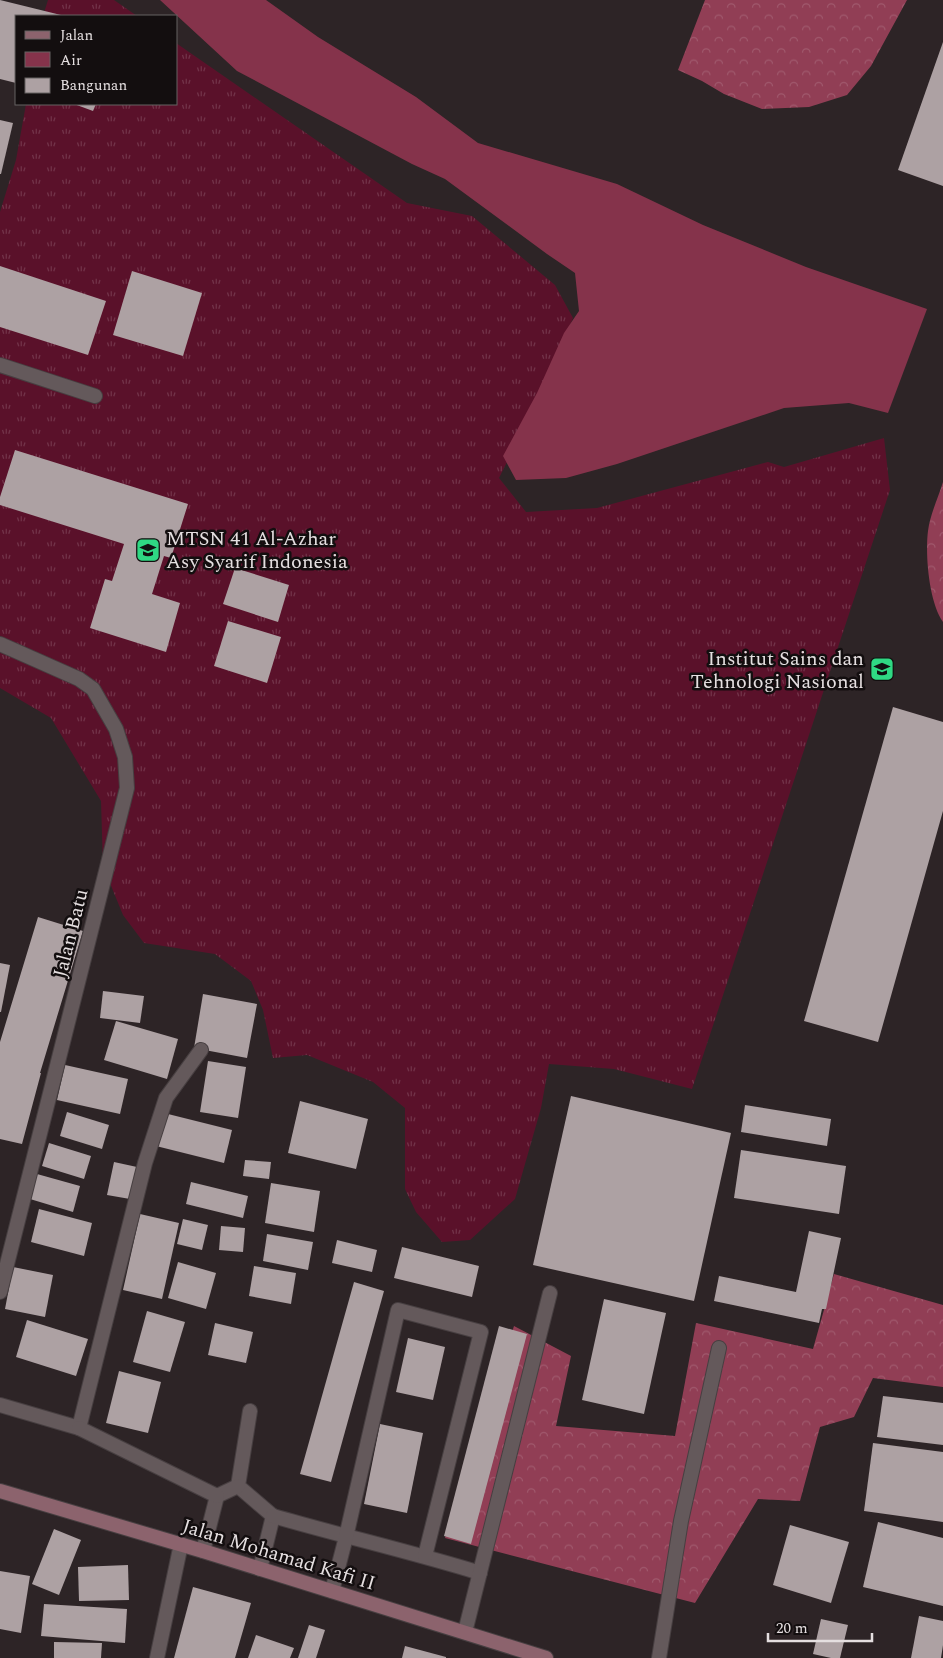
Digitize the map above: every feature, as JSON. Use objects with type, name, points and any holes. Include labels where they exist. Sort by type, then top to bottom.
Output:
[{"type":"main road","name":"Jalan Mohamad Kafi II","points":[[0,1491],[181,1544],[205,1546],[333,1585],[465,1632],[546,1658]]},
{"type":"street","points":[[0,365],[95,396]]},
{"type":"street","name":"Jalan Batu","points":[[0,644],[79,679],[93,689],[116,729],[125,757],[127,788],[0,1292]]},
{"type":"street","points":[[79,1428],[145,1163],[166,1098],[201,1050]]},
{"type":"street","points":[[465,1632],[550,1293]]},
{"type":"street","points":[[333,1585],[345,1543],[398,1310],[481,1332],[425,1556]]},
{"type":"street","points":[[659,1656],[681,1521],[719,1348]]},
{"type":"street","points":[[0,1405],[79,1428],[217,1496]]},
{"type":"street","points":[[238,1486],[250,1411]]},
{"type":"street","points":[[217,1496],[238,1486]]},
{"type":"street","points":[[238,1486],[272,1521],[345,1543],[425,1556],[479,1580]]},
{"type":"street","points":[[205,1546],[217,1496]]},
{"type":"street","points":[[262,1564],[272,1521]]},
{"type":"street","points":[[157,1658],[181,1544]]},
{"type":"green space","points":[[48,0],[114,0],[136,15],[43,15]]},
{"type":"green space","points":[[705,0],[907,0],[871,66],[847,95],[809,107],[762,109],[724,94],[678,70]]},
{"type":"green space","points":[[178,44],[407,203],[472,216],[555,285],[573,318],[535,406],[499,478],[526,512],[597,508],[768,462],[784,467],[884,438],[890,490],[692,1089],[614,1069],[549,1064],[541,1108],[515,1199],[470,1240],[442,1242],[416,1212],[405,1189],[405,1108],[373,1082],[307,1055],[273,1058],[263,1010],[251,981],[215,954],[144,943],[123,915],[103,866],[101,801],[51,718],[0,688],[0,212],[16,160],[26,105],[178,105]]},
{"type":"green space","points":[[943,482],[943,622],[934,603],[931,591],[927,541],[932,513]]},
{"type":"green space","points":[[834,1274],[943,1305],[943,1387],[873,1378],[854,1417],[820,1427],[800,1501],[758,1499],[695,1603],[445,1538],[514,1326],[571,1356],[556,1426],[675,1436],[696,1323],[813,1349]]},
{"type":"water","points":[[160,0],[266,0],[318,37],[416,97],[478,143],[617,184],[703,225],[806,267],[927,309],[888,413],[849,403],[784,408],[617,464],[566,478],[516,480],[503,456],[537,393],[564,333],[579,311],[575,273],[445,179],[412,164],[237,71]]},
{"type":"building","points":[[0,0],[61,15],[15,15],[15,83],[0,79]]},
{"type":"building","points":[[943,42],[943,186],[898,170]]},
{"type":"building","points":[[77,105],[96,105],[93,111]]},
{"type":"building","points":[[0,120],[13,123],[1,174],[0,174]]},
{"type":"building","points":[[0,266],[106,301],[88,355],[0,327]]},
{"type":"building","points":[[132,271],[202,293],[183,356],[113,335]]},
{"type":"building","name":"MTSN 41 Al-Azhar Asy Syarif Indonesia","points":[[15,450],[188,504],[171,558],[164,556],[152,594],[180,603],[166,652],[90,628],[105,579],[112,581],[124,544],[0,505],[0,497]]},
{"type":"building","points":[[235,568],[289,585],[278,622],[223,604]]},
{"type":"building","points":[[228,621],[281,637],[267,683],[214,666]]},
{"type":"building","points":[[893,707],[943,722],[943,811],[878,1042],[804,1021]]},
{"type":"building","points":[[38,917],[83,931],[40,1073],[22,1144],[0,1139],[0,1042]]},
{"type":"building","points":[[0,963],[10,965],[1,1012],[0,1012]]},
{"type":"building","points":[[103,991],[144,996],[140,1023],[100,1018]]},
{"type":"building","points":[[203,994],[257,1004],[247,1058],[194,1048]]},
{"type":"building","points":[[116,1021],[178,1039],[167,1079],[104,1060]]},
{"type":"building","points":[[208,1061],[246,1067],[238,1118],[200,1112]]},
{"type":"building","points":[[65,1065],[128,1079],[120,1114],[57,1100]]},
{"type":"building","points":[[571,1096],[731,1133],[694,1301],[533,1265]]},
{"type":"building","points":[[300,1101],[368,1119],[356,1169],[288,1153]]},
{"type":"building","points":[[745,1105],[831,1119],[827,1146],[741,1132]]},
{"type":"building","points":[[67,1112],[109,1125],[102,1149],[60,1136]]},
{"type":"building","points":[[164,1113],[232,1130],[224,1163],[156,1146]]},
{"type":"building","points":[[49,1143],[91,1156],[84,1179],[42,1166]]},
{"type":"building","points":[[741,1150],[846,1166],[839,1214],[734,1198]]},
{"type":"building","points":[[245,1160],[271,1162],[269,1179],[243,1176]]},
{"type":"building","points":[[114,1162],[137,1167],[130,1199],[107,1195]]},
{"type":"building","points":[[37,1174],[80,1186],[73,1212],[30,1199]]},
{"type":"building","points":[[191,1182],[248,1196],[243,1218],[186,1204]]},
{"type":"building","points":[[271,1183],[320,1191],[314,1232],[265,1223]]},
{"type":"building","points":[[39,1209],[92,1223],[84,1256],[31,1242]]},
{"type":"building","points":[[140,1214],[179,1223],[162,1299],[123,1290]]},
{"type":"building","points":[[183,1219],[208,1225],[202,1250],[177,1244]]},
{"type":"building","points":[[221,1226],[245,1228],[243,1252],[219,1250]]},
{"type":"building","points":[[809,1231],[841,1238],[826,1309],[822,1309],[819,1323],[714,1301],[719,1276],[796,1292]]},
{"type":"building","points":[[267,1234],[313,1242],[308,1270],[263,1261]]},
{"type":"building","points":[[337,1240],[377,1250],[372,1272],[332,1263]]},
{"type":"building","points":[[402,1247],[479,1266],[472,1297],[394,1278]]},
{"type":"building","points":[[178,1262],[216,1273],[206,1309],[168,1298]]},
{"type":"building","points":[[254,1266],[296,1273],[291,1304],[249,1296]]},
{"type":"building","points":[[13,1267],[53,1275],[45,1317],[5,1309]]},
{"type":"building","points":[[354,1282],[384,1291],[331,1482],[300,1474]]},
{"type":"building","points":[[604,1299],[666,1313],[644,1414],[582,1400]]},
{"type":"building","points":[[147,1311],[185,1322],[170,1372],[133,1362]]},
{"type":"building","points":[[27,1320],[88,1339],[76,1376],[16,1357]]},
{"type":"building","points":[[215,1323],[253,1332],[246,1363],[208,1355]]},
{"type":"building","points":[[499,1326],[527,1334],[471,1544],[444,1536]]},
{"type":"building","points":[[408,1338],[445,1347],[433,1400],[396,1392]]},
{"type":"building","points":[[119,1371],[161,1382],[148,1433],[106,1423]]},
{"type":"building","points":[[883,1396],[943,1403],[943,1445],[877,1437]]},
{"type":"building","points":[[380,1424],[423,1433],[407,1513],[364,1504]]},
{"type":"building","points":[[873,1443],[943,1452],[943,1522],[864,1511]]},
{"type":"building","points":[[878,1522],[943,1538],[943,1606],[863,1587]]},
{"type":"building","points":[[790,1525],[849,1542],[831,1603],[773,1585]]},
{"type":"building","points":[[54,1529],[81,1540],[59,1595],[32,1584]]},
{"type":"building","points":[[128,1565],[129,1600],[79,1601],[78,1567]]},
{"type":"building","points":[[0,1571],[30,1576],[21,1633],[0,1629]]},
{"type":"building","points":[[193,1587],[251,1603],[235,1658],[174,1658]]},
{"type":"building","points":[[44,1604],[127,1609],[125,1643],[41,1636]]},
{"type":"building","points":[[919,1616],[943,1621],[941,1658],[911,1658]]},
{"type":"building","points":[[821,1619],[848,1625],[840,1658],[813,1654]]},
{"type":"building","points":[[309,1625],[325,1630],[316,1658],[298,1658]]},
{"type":"building","points":[[256,1635],[294,1648],[290,1658],[248,1658]]},
{"type":"building","points":[[54,1642],[102,1643],[101,1658],[54,1658]]},
{"type":"building","points":[[405,1646],[446,1657],[446,1658],[402,1658]]},
{"type":"place","name":"MTSN 41 Al-Azhar Asy Syarif Indonesia","points":[[148,550]]},
{"type":"place","name":"Institut Sains dan Tehnologi Nasional","points":[[882,669]]}]
